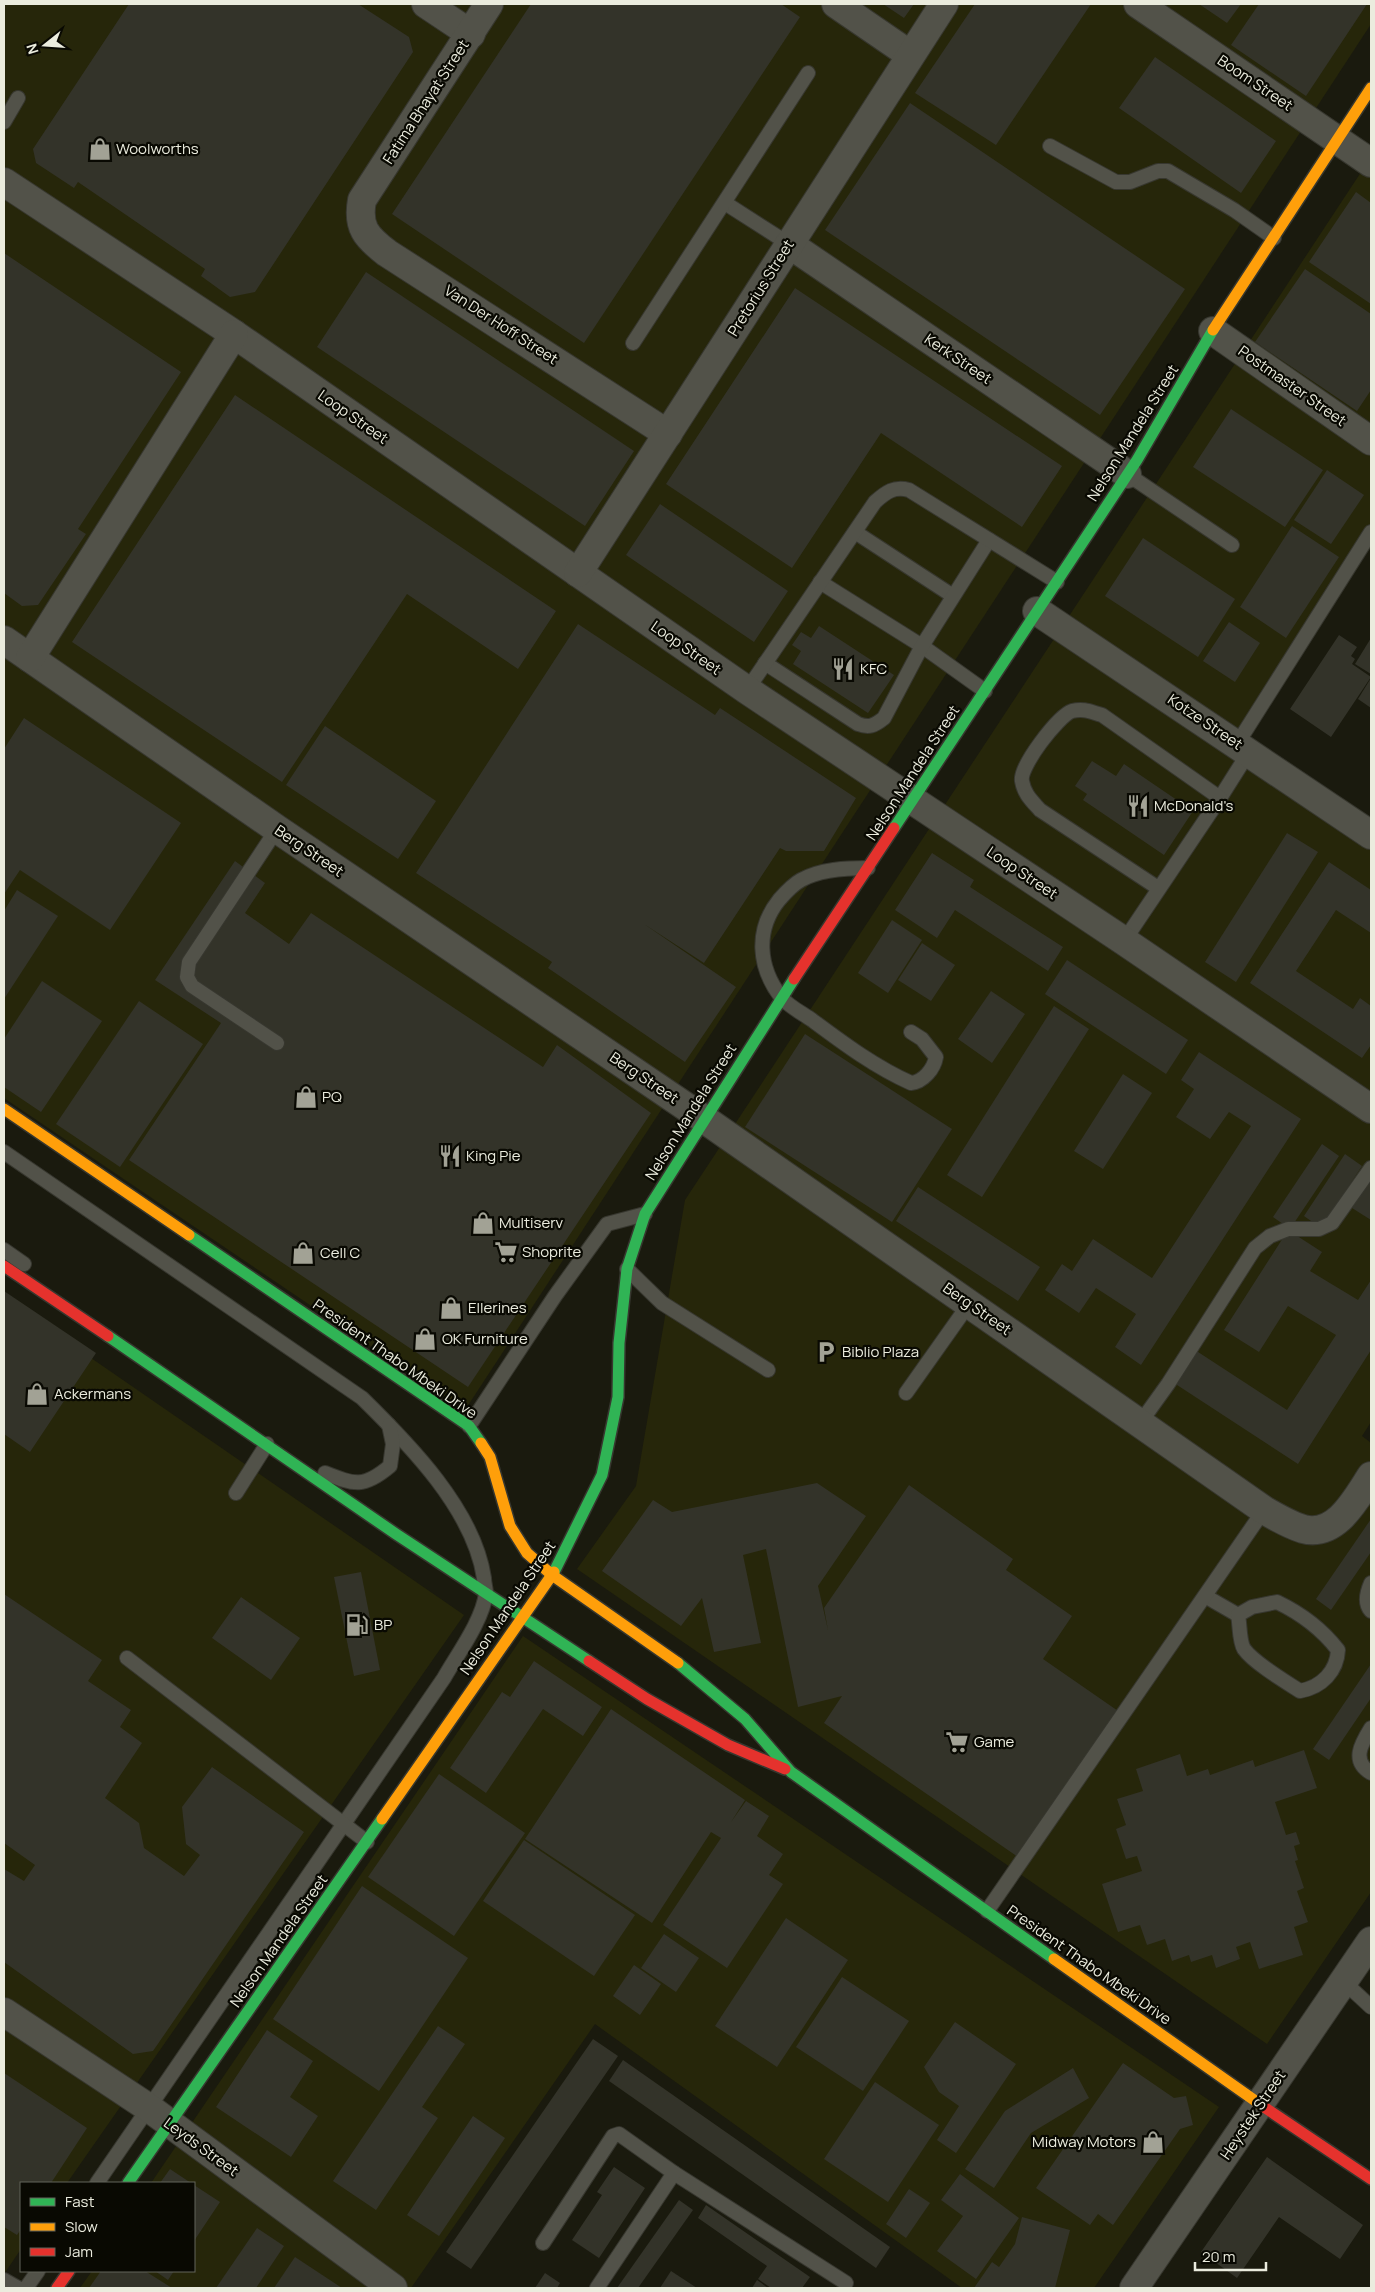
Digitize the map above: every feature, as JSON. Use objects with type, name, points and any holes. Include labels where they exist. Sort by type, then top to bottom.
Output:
[{"type":"street","points":[[426,4],[471,34]]},
{"type":"street","name":"Fatima Bhayat Street","points":[[362,200],[489,4]]},
{"type":"street","points":[[836,4],[910,54]]},
{"type":"street","name":"Pretorius Street","points":[[578,572],[944,4]]},
{"type":"street","name":"Boom Street","points":[[1138,4],[1371,163]]},
{"type":"street","name":"Nelson Mandela Street","points":[[128,2182],[159,2116],[367,1842],[552,1575],[578,1526],[605,1466],[618,1397],[619,1343],[627,1269],[645,1214],[782,998],[1127,474],[1213,331],[1371,88]]},
{"type":"street","name":"Loop Street","points":[[4,182],[234,334],[746,690],[914,800],[1371,1109]]},
{"type":"street","name":"Van Der Hoff Street","points":[[362,200],[361,224],[373,242],[387,253],[668,434]]},
{"type":"street","name":"Kerk Street","points":[[789,244],[1127,474]]},
{"type":"street","name":"Postmaster Street","points":[[1213,331],[1371,441]]},
{"type":"street","points":[[30,658],[234,334]]},
{"type":"street","name":"Kotze Street","points":[[1037,611],[1371,835]]},
{"type":"street","name":"Berg Street","points":[[4,640],[277,829],[704,1119],[1264,1510],[1304,1529],[1324,1529],[1341,1518],[1364,1487]]},
{"type":"street","name":"President Thabo Mbeki Drive","points":[[4,1109],[468,1426],[490,1457],[510,1526],[528,1553],[552,1575],[674,1659],[745,1719],[792,1772],[1261,2105],[1368,2172]]},
{"type":"street","name":"President Thabo Mbeki Drive","points":[[4,1266],[396,1534],[647,1699],[728,1746],[792,1772]]},
{"type":"street","name":"Heystek Street","points":[[1134,2288],[1261,2105],[1371,1940]]},
{"type":"street","name":"Leyds Street","points":[[4,2012],[159,2116],[393,2288]]},
{"type":"street","points":[[58,2288],[68,2272]]},
{"type":"lane","points":[[633,343],[808,73]]},
{"type":"lane","points":[[4,122],[18,98]]},
{"type":"lane","points":[[1050,146],[1116,182],[1130,182],[1153,172],[1168,171],[1234,210],[1274,238]]},
{"type":"lane","points":[[725,203],[789,244]]},
{"type":"lane","points":[[1127,474],[1232,545]]},
{"type":"lane","points":[[746,690],[874,502],[887,492],[898,487],[909,490],[1057,582]]},
{"type":"lane","points":[[854,532],[953,596]]},
{"type":"lane","points":[[1124,941],[1220,798],[1243,748],[1371,532]]},
{"type":"lane","points":[[765,663],[858,724],[867,727],[875,725],[884,718],[922,646],[989,540]]},
{"type":"lane","points":[[820,582],[922,646],[985,691]]},
{"type":"lane","points":[[1158,888],[1040,810],[1026,795],[1021,780],[1025,766],[1058,721],[1070,712],[1084,709],[1102,715],[1220,798]]},
{"type":"lane","points":[[277,829],[189,962],[187,977],[192,986],[277,1043]]},
{"type":"lane","points":[[869,868],[823,872],[802,878],[789,887],[771,910],[761,942],[762,956],[766,970],[782,998],[849,1048],[910,1083],[918,1083],[929,1072],[935,1063],[936,1057],[922,1039],[911,1032]]},
{"type":"lane","points":[[4,1152],[362,1398],[424,1465],[456,1510],[481,1558],[486,1593],[479,1615],[444,1678],[344,1826],[159,2116],[98,2182]]},
{"type":"lane","points":[[1140,1423],[1168,1384],[1254,1248],[1270,1236],[1288,1229],[1319,1229],[1332,1223],[1371,1168]]},
{"type":"lane","points":[[468,1426],[555,1296],[607,1224],[645,1214]]},
{"type":"lane","points":[[4,1250],[318,1470],[350,1483],[373,1480],[390,1466],[393,1444],[389,1425]]},
{"type":"lane","points":[[627,1269],[662,1303],[768,1370]]},
{"type":"lane","points":[[906,1393],[969,1304]]},
{"type":"lane","points":[[236,1492],[267,1444]]},
{"type":"lane","points":[[987,1911],[1264,1510]]},
{"type":"lane","points":[[1371,1583],[1366,1594],[1368,1608],[1371,1611]]},
{"type":"lane","points":[[1205,1596],[1238,1615],[1244,1648],[1264,1667],[1300,1691],[1311,1689],[1323,1681],[1337,1664],[1338,1650],[1322,1630],[1292,1609],[1276,1602],[1252,1607],[1238,1615]]},
{"type":"lane","points":[[127,1658],[367,1842]]},
{"type":"lane","points":[[1371,1728],[1360,1745],[1359,1755],[1361,1764],[1371,1773]]},
{"type":"lane","points":[[1344,1982],[1371,2007]]},
{"type":"lane","points":[[543,2243],[613,2136],[619,2134],[674,2173],[846,2283]]},
{"type":"lane","points":[[597,2288],[674,2173]]},
{"type":"lane","points":[[26,2288],[37,2272]]},
{"type":"lane","points":[[4,2280],[18,2288]]},
{"type":"shaded area","points":[[4,4],[1371,4],[1371,24],[465,1410],[4,1098]]},
{"type":"shaded area","points":[[1371,157],[1371,527],[1228,747],[1371,846],[1371,1422],[1362,1436],[1371,1443],[1371,1892],[1267,2044],[577,1569],[636,1486],[685,1200]]},
{"type":"shaded area","points":[[4,1298],[464,1615],[68,2182],[20,2182],[20,2250],[4,2274]]},
{"type":"shaded area","points":[[523,1636],[1219,2107],[1094,2288],[962,2288],[595,2024],[411,2288],[80,2288],[91,2272],[195,2272],[195,2182],[152,2182]]},
{"type":"building","points":[[129,4],[358,4],[409,37],[413,52],[255,292],[230,297],[201,276],[205,269],[78,182],[74,188],[36,163],[33,149]]},
{"type":"building","points":[[531,4],[781,4],[800,17],[584,343],[392,214]]},
{"type":"building","points":[[883,4],[914,4],[904,18]]},
{"type":"building","points":[[975,4],[1091,4],[996,145],[915,93]]},
{"type":"building","points":[[1199,4],[1241,4],[1227,23]]},
{"type":"building","points":[[1259,4],[1367,4],[1306,96],[1231,45]]},
{"type":"building","points":[[1155,57],[1276,141],[1241,193],[1119,108]]},
{"type":"building","points":[[910,103],[1185,289],[1100,415],[825,230]]},
{"type":"building","points":[[1356,192],[1371,203],[1371,304],[1309,262]]},
{"type":"building","points":[[4,253],[181,372],[78,529],[86,534],[38,605],[22,606],[4,593]]},
{"type":"building","points":[[1305,269],[1371,314],[1371,390],[1357,411],[1255,342]]},
{"type":"building","points":[[366,272],[634,451],[585,526],[317,347]]},
{"type":"building","points":[[795,288],[1062,466],[1022,527],[881,433],[792,568],[666,484]]},
{"type":"building","points":[[235,395],[556,611],[518,669],[407,594],[282,782],[72,642]]},
{"type":"building","points":[[1231,409],[1323,470],[1285,527],[1193,467]]},
{"type":"building","points":[[1327,470],[1364,495],[1331,544],[1294,520]]},
{"type":"building","points":[[660,504],[788,591],[754,642],[626,555]]},
{"type":"building","points":[[1292,526],[1339,557],[1286,638],[1240,607]]},
{"type":"building","points":[[1143,538],[1235,599],[1198,657],[1105,596]]},
{"type":"building","points":[[1229,622],[1260,643],[1235,682],[1203,661]]},
{"type":"building","points":[[578,624],[715,715],[720,708],[856,798],[824,851],[786,851],[780,848],[704,963],[644,924],[736,987],[685,1062],[548,968],[552,962],[416,873]]},
{"type":"building","name":"KFC","points":[[819,626],[894,675],[868,713],[793,664],[801,651],[792,645],[801,632],[811,638]]},
{"type":"building","points":[[1339,635],[1357,647],[1351,656],[1355,659],[1352,664],[1371,677],[1331,737],[1290,709]]},
{"type":"building","points":[[1371,638],[1371,674],[1355,664]]},
{"type":"building","points":[[1371,678],[1371,708],[1358,699]]},
{"type":"building","points":[[24,718],[181,823],[110,930],[20,870],[4,894],[4,749]]},
{"type":"building","points":[[325,726],[436,801],[398,859],[286,785]]},
{"type":"building","name":"McDonald's","points":[[1092,761],[1116,776],[1124,764],[1193,811],[1164,855],[1083,800],[1087,794],[1075,786]]},
{"type":"building","points":[[1287,833],[1318,852],[1236,982],[1205,962]]},
{"type":"building","points":[[932,853],[974,880],[970,887],[1063,947],[1048,971],[955,910],[937,938],[895,910]]},
{"type":"building","points":[[235,861],[265,883],[245,913],[289,944],[311,913],[543,1067],[557,1045],[651,1113],[468,1387],[129,1160],[221,1023],[155,980]]},
{"type":"building","points":[[1329,862],[1371,890],[1371,933],[1336,910],[1296,971],[1353,1009],[1360,998],[1371,1006],[1371,1045],[1362,1058],[1250,983]]},
{"type":"building","points":[[17,890],[58,916],[4,999],[4,911]]},
{"type":"building","points":[[892,920],[922,940],[888,993],[858,973]]},
{"type":"building","points":[[922,943],[955,965],[931,1001],[898,980]]},
{"type":"building","points":[[1067,960],[1188,1040],[1166,1074],[1045,994]]},
{"type":"building","points":[[42,981],[102,1021],[41,1112],[4,1087],[4,1039]]},
{"type":"building","points":[[991,991],[1025,1014],[992,1063],[958,1039]]},
{"type":"building","points":[[139,1001],[203,1044],[120,1167],[56,1124]]},
{"type":"building","points":[[1054,1006],[1089,1029],[982,1197],[947,1175]]},
{"type":"building","points":[[805,1034],[952,1129],[892,1222],[745,1127]]},
{"type":"building","points":[[1199,1052],[1301,1119],[1141,1365],[1115,1347],[1136,1314],[1096,1288],[1079,1313],[1045,1290],[1062,1264],[1072,1271],[1093,1239],[1152,1278],[1251,1126],[1229,1112],[1210,1139],[1176,1117],[1194,1089],[1181,1080]]},
{"type":"building","points":[[1123,1074],[1152,1093],[1103,1169],[1074,1151]]},
{"type":"building","points":[[1322,1144],[1339,1156],[1290,1229],[1273,1217]]},
{"type":"building","points":[[1345,1154],[1362,1166],[1321,1228],[1304,1216]]},
{"type":"building","points":[[1371,1178],[1371,1220],[1352,1208]]},
{"type":"building","points":[[918,1187],[1040,1267],[1018,1301],[896,1221]]},
{"type":"building","points":[[1288,1230],[1322,1252],[1310,1271],[1358,1300],[1371,1280],[1371,1350],[1298,1464],[1174,1383],[1195,1350],[1287,1410],[1336,1335],[1288,1306],[1259,1352],[1224,1330]]},
{"type":"building","name":"Ackermans","points":[[4,1291],[96,1353],[30,1452],[4,1434]]},
{"type":"building","points":[[817,1483],[866,1516],[818,1586],[828,1630],[824,1608],[909,1485],[1013,1559],[1006,1570],[1072,1616],[1043,1659],[1121,1713],[1018,1857],[824,1723],[842,1696],[798,1707],[766,1549],[743,1555],[761,1643],[714,1652],[702,1598],[681,1626],[602,1571],[653,1500],[672,1512]]},
{"type":"building","points":[[1371,1519],[1371,1552],[1331,1610],[1316,1599]]},
{"type":"building","points":[[361,1572],[380,1670],[354,1676],[334,1577]]},
{"type":"building","points":[[4,1594],[102,1660],[88,1681],[131,1710],[120,1727],[142,1743],[105,1798],[139,1823],[144,1848],[184,1876],[200,1855],[186,1844],[182,1807],[212,1767],[304,1832],[153,2051],[133,2054],[4,1962],[4,1869],[24,1881],[35,1865],[4,1843]]},
{"type":"building","points":[[241,1597],[300,1638],[271,1680],[212,1638]]},
{"type":"building","points":[[534,1661],[602,1707],[583,1736],[543,1709],[486,1793],[450,1768],[502,1692],[510,1697]]},
{"type":"building","points":[[1371,1664],[1371,1698],[1329,1760],[1313,1749]]},
{"type":"building","points":[[611,1709],[745,1800],[731,1822],[746,1801],[769,1816],[757,1836],[783,1854],[769,1875],[783,1884],[727,1968],[663,1925],[721,1838],[711,1832],[652,1923],[525,1839]]},
{"type":"building","points":[[1304,1750],[1317,1788],[1275,1802],[1286,1835],[1296,1832],[1300,1844],[1294,1846],[1298,1860],[1295,1861],[1304,1888],[1297,1891],[1308,1922],[1294,1927],[1303,1955],[1259,1969],[1250,1942],[1236,1947],[1240,1959],[1216,1968],[1212,1955],[1191,1962],[1189,1955],[1172,1961],[1165,1939],[1147,1945],[1140,1925],[1118,1932],[1102,1884],[1142,1871],[1137,1856],[1126,1859],[1116,1829],[1126,1825],[1117,1799],[1143,1791],[1136,1769],[1180,1754],[1187,1776],[1208,1769],[1210,1775],[1253,1760],[1255,1767]]},
{"type":"building","points":[[439,1774],[525,1833],[454,1936],[368,1877]]},
{"type":"building","points":[[524,1840],[635,1915],[594,1976],[483,1901]]},
{"type":"building","points":[[362,1886],[468,1958],[379,2091],[273,2019]]},
{"type":"building","points":[[786,1918],[848,1960],[777,2067],[715,2026]]},
{"type":"building","points":[[664,1934],[699,1958],[676,1992],[641,1968]]},
{"type":"building","points":[[634,1965],[661,1984],[640,2015],[613,1996]]},
{"type":"building","points":[[842,1977],[909,2021],[863,2091],[796,2047]]},
{"type":"building","points":[[955,2022],[1016,2064],[956,2153],[937,2140],[959,2106],[939,2092],[924,2067]]},
{"type":"building","points":[[438,2026],[465,2044],[422,2107],[438,2118],[376,2210],[333,2181]]},
{"type":"building","points":[[267,2030],[313,2061],[290,2097],[318,2116],[291,2157],[216,2107]]},
{"type":"building","points":[[593,2039],[618,2056],[471,2269],[446,2252]]},
{"type":"building","points":[[623,2060],[890,2247],[876,2268],[609,2081]]},
{"type":"building","points":[[1123,2063],[1174,2098],[1186,2096],[1193,2125],[1180,2129],[1113,2225],[1098,2214],[1090,2225],[1036,2188]]},
{"type":"building","points":[[1073,2068],[1089,2098],[1031,2133],[994,2188],[965,2169],[1005,2111]]},
{"type":"building","points":[[4,2073],[87,2128],[52,2182],[20,2182],[20,2230],[17,2235],[4,2227]]},
{"type":"building","points":[[875,2082],[939,2125],[888,2202],[824,2159]]},
{"type":"building","points":[[473,2116],[505,2138],[439,2236],[407,2215]]},
{"type":"building","points":[[1267,2157],[1363,2225],[1340,2259],[1279,2217],[1237,2278],[1201,2252]]},
{"type":"building","points":[[614,2167],[645,2188],[599,2258],[572,2240],[602,2195],[597,2192]]},
{"type":"building","points":[[170,2169],[190,2182],[161,2182]]},
{"type":"building","points":[[960,2174],[1019,2218],[976,2279],[937,2251],[963,2216],[941,2200]]},
{"type":"building","points":[[195,2186],[220,2202],[195,2240]]},
{"type":"building","points":[[909,2189],[930,2203],[906,2238],[886,2224]]},
{"type":"building","points":[[679,2200],[693,2210],[638,2288],[617,2288]]},
{"type":"building","points":[[706,2205],[810,2277],[802,2288],[771,2288],[758,2279],[767,2266],[698,2218]]},
{"type":"building","points":[[1022,2217],[1070,2230],[1055,2288],[974,2288],[992,2262],[999,2267],[1015,2244]]},
{"type":"building","points":[[257,2228],[284,2246],[256,2288],[216,2288]]},
{"type":"building","points":[[295,2257],[342,2288],[274,2288]]},
{"type":"building","points":[[671,2271],[697,2288],[660,2288]]},
{"type":"building","points":[[100,2272],[147,2272],[172,2288],[89,2288]]},
{"type":"building","points":[[156,2272],[173,2272],[168,2280]]},
{"type":"building","points":[[545,2273],[560,2283],[557,2288],[535,2288]]},
{"type":"building","points":[[757,2280],[768,2288],[752,2288]]},
{"type":"traffic: fast","points":[[894,828],[1137,460],[1213,330]]},
{"type":"traffic: fast","points":[[554,1572],[602,1475],[618,1397],[619,1343],[627,1269],[645,1214],[794,979]]},
{"type":"traffic: fast","points":[[189,1235],[469,1426],[481,1443]]},
{"type":"traffic: fast","points":[[108,1336],[396,1534],[589,1661]]},
{"type":"traffic: fast","points":[[678,1663],[745,1719],[791,1772],[1054,1959]]},
{"type":"traffic: fast","points":[[129,2182],[382,1819]]},
{"type":"traffic: slow","points":[[1213,330],[1371,88]]},
{"type":"traffic: slow","points":[[4,1109],[189,1235]]},
{"type":"traffic: slow","points":[[481,1443],[490,1457],[510,1526],[527,1553],[552,1575],[678,1663]]},
{"type":"traffic: slow","points":[[382,1819],[554,1572]]},
{"type":"traffic: slow","points":[[1054,1959],[1264,2107]]},
{"type":"traffic: jam","points":[[794,979],[894,828]]},
{"type":"traffic: jam","points":[[4,1266],[108,1336]]},
{"type":"traffic: jam","points":[[589,1661],[647,1699],[728,1745],[785,1769]]},
{"type":"traffic: jam","points":[[1264,2107],[1371,2179]]},
{"type":"traffic: jam","points":[[57,2288],[68,2272]]},
{"type":"place","name":"Woolworths","points":[[100,149]]},
{"type":"place","name":"KFC","points":[[843,669]]},
{"type":"place","name":"McDonald's","points":[[1138,806]]},
{"type":"place","name":"PQ","points":[[306,1097]]},
{"type":"place","name":"King Pie","points":[[450,1156]]},
{"type":"place","name":"Multiserv","points":[[483,1223]]},
{"type":"place","name":"Shoprite","points":[[506,1252]]},
{"type":"place","name":"Cell C","points":[[303,1253]]},
{"type":"place","name":"Ellerines","points":[[451,1308]]},
{"type":"place","name":"OK Furniture","points":[[425,1339]]},
{"type":"place","name":"Biblio Plaza","points":[[826,1352]]},
{"type":"place","name":"Ackermans","points":[[37,1394]]},
{"type":"place","name":"BP","points":[[357,1625]]},
{"type":"place","name":"Game","points":[[957,1742]]},
{"type":"place","name":"Midway Motors","points":[[1153,2142]]}]
